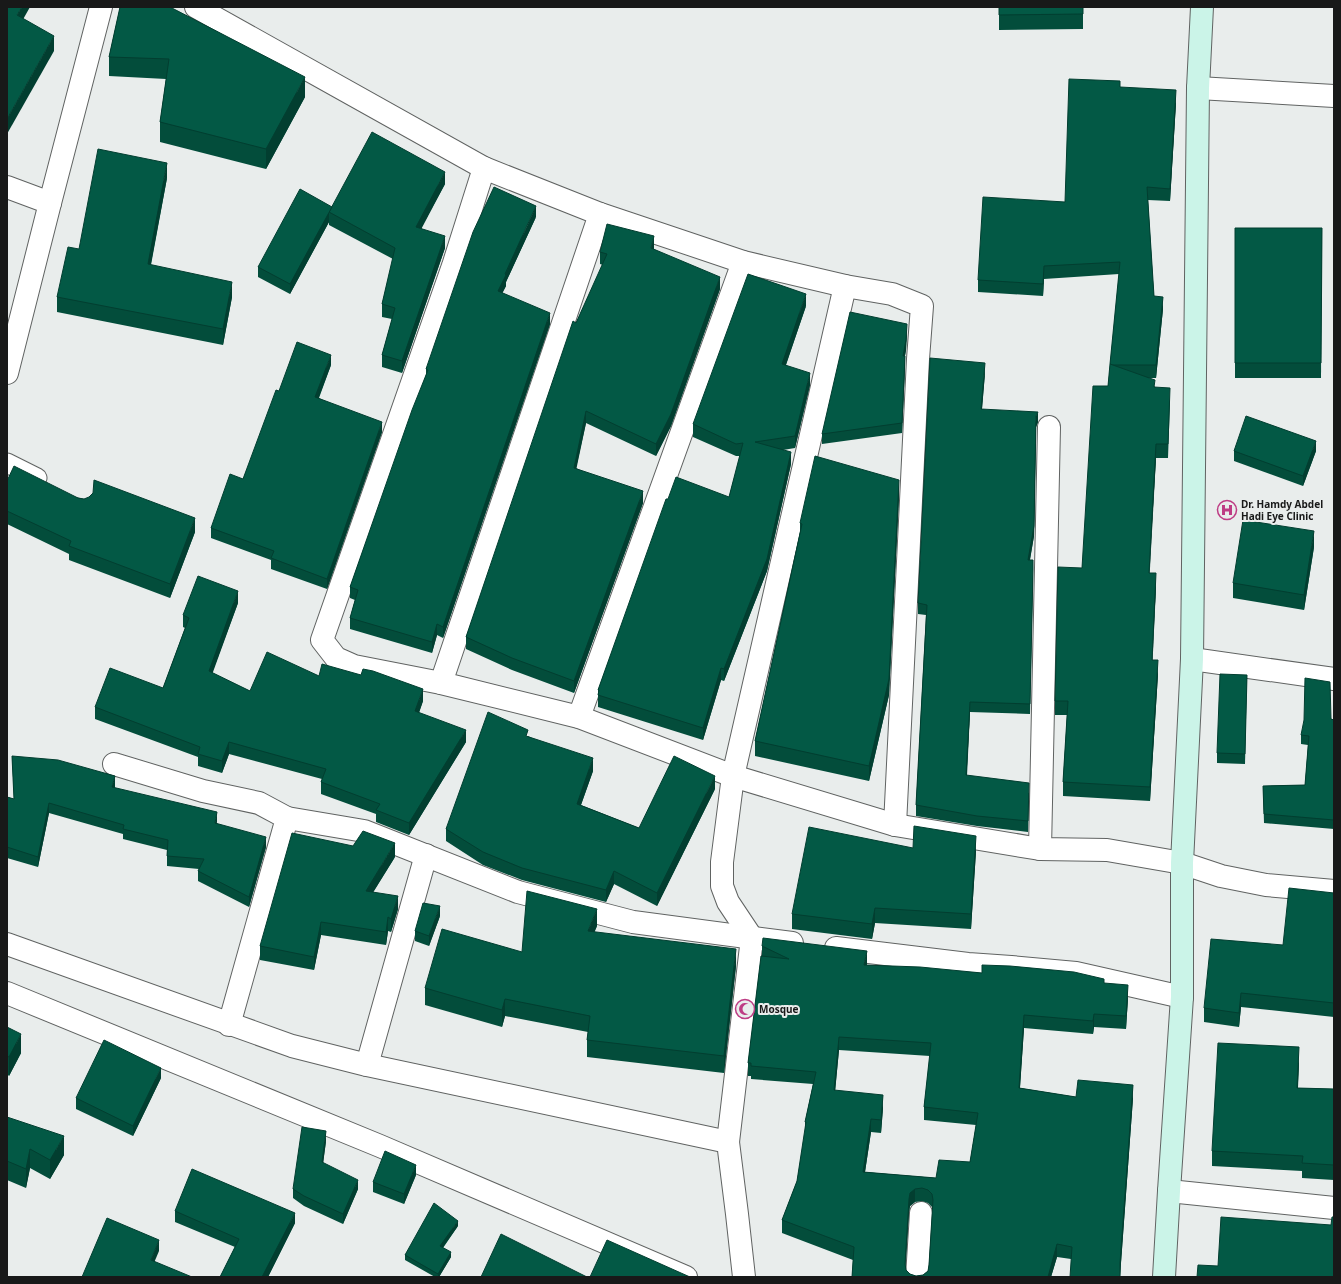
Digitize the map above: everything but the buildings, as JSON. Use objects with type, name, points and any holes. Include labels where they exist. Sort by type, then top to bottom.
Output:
[{"type":"street","points":[[7,373],[101,7]]},
{"type":"street","points":[[196,7],[484,168],[600,214],[744,262],[845,286],[892,294],[922,306],[918,359],[895,825]]},
{"type":"street","points":[[1164,1277],[1182,997],[1182,863],[1192,659],[1198,88],[1202,7]]},
{"type":"street","points":[[1198,88],[1334,96]]},
{"type":"street","points":[[484,168],[453,266],[322,640],[336,658],[354,666],[441,683],[580,717],[733,776],[895,825],[1040,849],[1107,850],[1182,863],[1221,876],[1266,885],[1334,891]]},
{"type":"street","points":[[7,187],[50,202]]},
{"type":"street","points":[[441,683],[600,214]]},
{"type":"street","points":[[580,717],[744,262]]},
{"type":"street","points":[[744,1277],[728,1142],[752,938],[728,902],[722,886],[722,862],[733,776],[845,286]]},
{"type":"street","points":[[1040,849],[1049,427]]},
{"type":"street","points":[[1192,659],[1334,679]]},
{"type":"street","points":[[114,764],[202,791],[260,803],[287,818],[364,831],[518,892],[633,922],[968,964],[1011,966],[1076,973],[1182,997]]},
{"type":"street","points":[[229,1025],[287,818]]},
{"type":"street","points":[[367,1065],[426,855]]},
{"type":"street","points":[[7,944],[229,1025],[292,1046],[367,1065],[728,1142]]},
{"type":"street","points":[[7,993],[380,1146],[686,1277]]},
{"type":"street","points":[[1169,1191],[1334,1208]]},
{"type":"street","points":[[917,1277],[922,1213]]},
{"type":"lane","points":[[7,463],[55,488]]},
{"type":"place","name":"Dr. Hamdy Abdel Hadi Eye Clinic","points":[[1227,510]]},
{"type":"place","name":"Mosque","points":[[745,1009]]}]
